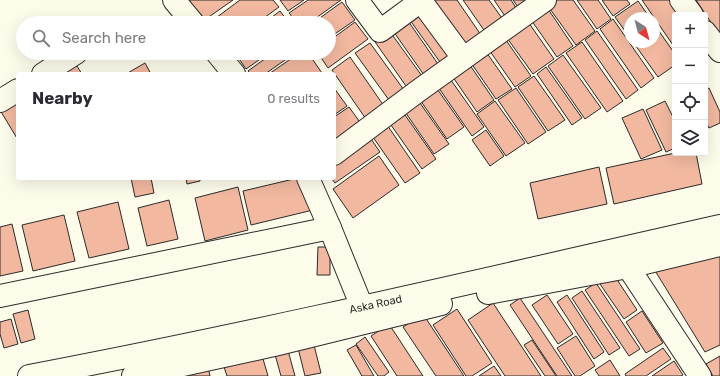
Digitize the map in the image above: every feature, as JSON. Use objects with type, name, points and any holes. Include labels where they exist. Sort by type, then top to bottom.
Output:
[{"type":"main road","points":[[174,0],[187,16]]},
{"type":"main road","points":[[357,0],[380,31],[422,0],[463,58]]},
{"type":"main road","points":[[336,153],[463,58],[545,0]]},
{"type":"main road","points":[[680,0],[690,12]]},
{"type":"main road","points":[[708,36],[720,51]]},
{"type":"main road","points":[[45,72],[65,60]]},
{"type":"main road","points":[[223,60],[232,72]]},
{"type":"main road","points":[[0,101],[16,91]]},
{"type":"main road","points":[[309,180],[362,307]]},
{"type":"main road","name":"Aska Road","points":[[29,376],[130,357],[362,307],[720,226]]},
{"type":"main road","points":[[0,296],[330,228]]},
{"type":"main road","points":[[132,376],[274,345],[482,294],[628,267],[720,245]]},
{"type":"main road","points":[[628,267],[700,376]]},
{"type":"building","points":[[188,0],[233,0],[210,16],[199,16]]},
{"type":"building","points":[[240,0],[273,0],[279,7],[267,16],[218,16]]},
{"type":"building","points":[[280,0],[304,0],[288,11]]},
{"type":"building","points":[[308,0],[341,0],[319,16],[291,16],[289,13]]},
{"type":"building","points":[[432,0],[457,0],[481,35],[461,49]]},
{"type":"building","points":[[463,0],[489,0],[504,21],[486,33]]},
{"type":"building","points":[[494,0],[511,0],[518,11],[507,19]]},
{"type":"building","points":[[513,0],[531,0],[520,10]]},
{"type":"building","points":[[548,0],[573,0],[595,31],[576,45],[545,2]]},
{"type":"building","points":[[577,0],[598,0],[611,19],[597,29]]},
{"type":"building","points":[[602,0],[627,0],[630,4],[613,16]]},
{"type":"building","points":[[642,0],[676,0],[684,12],[672,12],[672,44],[660,26],[660,12],[650,12]]},
{"type":"building","points":[[696,0],[720,0],[720,32],[718,33],[708,18],[708,12],[704,12]]},
{"type":"building","points":[[638,1],[646,12],[624,12],[624,30],[615,17]]},
{"type":"building","points":[[342,2],[355,20],[336,33],[336,16],[323,16]]},
{"type":"building","points":[[544,3],[573,46],[557,57],[527,14]]},
{"type":"building","points":[[421,7],[454,53],[440,62],[407,16]]},
{"type":"building","points":[[280,11],[284,16],[273,16]]},
{"type":"building","points":[[524,16],[554,59],[533,74],[502,31]]},
{"type":"building","points":[[406,18],[438,64],[424,75],[391,28]]},
{"type":"building","points":[[613,19],[624,35],[624,48],[633,48],[654,78],[641,88],[600,29]]},
{"type":"building","points":[[355,22],[368,39],[328,68],[323,60],[336,60],[336,36]]},
{"type":"building","points":[[388,29],[422,76],[406,86],[373,39]]},
{"type":"building","points":[[597,31],[638,90],[626,99],[585,40]]},
{"type":"building","points":[[501,33],[531,76],[515,87],[485,44]]},
{"type":"building","points":[[660,33],[672,50],[672,67],[658,77],[637,48],[660,48]]},
{"type":"building","points":[[582,42],[623,101],[607,112],[566,53]]},
{"type":"building","points":[[370,43],[404,90],[389,100],[355,53]]},
{"type":"building","points":[[482,46],[512,89],[496,99],[467,57]]},
{"type":"building","points":[[563,55],[601,108],[585,119],[548,66]]},
{"type":"building","points":[[350,57],[384,106],[366,119],[336,76],[336,72],[332,70]]},
{"type":"building","points":[[465,58],[494,100],[477,112],[448,70]]},
{"type":"building","points":[[240,60],[259,60],[246,69]]},
{"type":"building","points":[[263,60],[285,60],[268,72],[248,71]]},
{"type":"building","points":[[289,60],[313,60],[321,72],[272,72]]},
{"type":"building","points":[[75,63],[81,72],[60,72]]},
{"type":"building","points":[[145,63],[150,72],[129,72]]},
{"type":"building","points":[[546,67],[582,118],[572,125],[537,74]]},
{"type":"building","points":[[446,73],[484,127],[472,136],[434,81]]},
{"type":"building","points":[[534,76],[565,120],[548,131],[518,87]]},
{"type":"building","points":[[433,83],[464,127],[447,139],[416,94]]},
{"type":"building","points":[[516,88],[546,132],[528,144],[498,100]]},
{"type":"building","points":[[708,88],[720,112],[720,123],[709,128],[708,126]]},
{"type":"building","points":[[336,91],[347,106],[336,114]]},
{"type":"building","points":[[415,96],[449,144],[434,154],[401,106]]},
{"type":"building","points":[[16,98],[16,137],[0,110]]},
{"type":"building","points":[[495,101],[525,143],[506,156],[477,114]]},
{"type":"building","points":[[665,101],[672,115],[672,149],[666,152],[646,110]]},
{"type":"building","points":[[349,107],[362,125],[336,144],[336,116]]},
{"type":"building","points":[[400,108],[436,159],[422,169],[386,118]]},
{"type":"building","points":[[643,109],[662,150],[641,159],[622,118]]},
{"type":"building","points":[[383,119],[420,173],[405,183],[368,130]]},
{"type":"building","points":[[486,130],[504,156],[490,166],[472,140]]},
{"type":"building","points":[[367,133],[380,152],[335,183],[333,180],[336,180],[336,155]]},
{"type":"building","points":[[672,154],[672,156],[697,156],[702,184],[614,204],[606,168]]},
{"type":"building","points":[[379,156],[399,185],[353,218],[333,189]]},
{"type":"building","points":[[599,167],[607,204],[538,219],[530,183]]},
{"type":"building","points":[[131,180],[151,180],[154,193],[135,197]]},
{"type":"building","points":[[186,180],[200,180],[200,181],[187,184]]},
{"type":"building","points":[[290,180],[299,180],[313,210],[251,225],[243,191]]},
{"type":"building","points":[[238,187],[248,230],[205,241],[195,198]]},
{"type":"building","points":[[169,200],[178,239],[147,246],[138,208]]},
{"type":"building","points":[[118,202],[129,249],[89,258],[77,212]]},
{"type":"building","points":[[64,215],[75,261],[33,271],[22,225]]},
{"type":"building","points":[[12,224],[23,271],[0,276],[0,227]]},
{"type":"building","points":[[318,247],[330,247],[330,275],[317,275]]},
{"type":"building","points":[[720,249],[720,345],[705,352],[654,269]]},
{"type":"building","points":[[614,275],[637,310],[624,319],[600,284]]},
{"type":"building","points":[[596,283],[640,349],[629,356],[585,290]]},
{"type":"building","points":[[582,291],[620,348],[609,355],[572,298]]},
{"type":"building","points":[[547,295],[573,334],[558,344],[532,305]]},
{"type":"building","points":[[567,295],[604,352],[594,359],[557,302]]},
{"type":"building","points":[[520,298],[572,376],[557,376],[510,305]]},
{"type":"building","points":[[493,303],[541,376],[505,376],[468,320]]},
{"type":"building","points":[[457,309],[492,363],[472,376],[466,376],[433,325]]},
{"type":"building","points":[[28,310],[35,339],[21,343],[13,314]]},
{"type":"building","points":[[642,311],[663,343],[646,353],[626,322]]},
{"type":"building","points":[[423,314],[464,376],[436,376],[403,327]]},
{"type":"building","points":[[11,319],[18,344],[4,348],[0,334],[0,322]]},
{"type":"building","points":[[389,324],[423,376],[397,376],[371,336]]},
{"type":"building","points":[[576,336],[595,366],[580,376],[575,376],[557,348]]},
{"type":"building","points":[[365,337],[389,372],[384,376],[378,376],[356,344]]},
{"type":"building","points":[[532,340],[556,376],[545,376],[524,345]]},
{"type":"building","points":[[313,341],[321,373],[305,376],[297,344]]},
{"type":"building","points":[[356,345],[374,376],[362,376],[347,350]]},
{"type":"building","points":[[287,347],[295,376],[281,376],[274,351]]},
{"type":"building","points":[[663,348],[671,359],[646,376],[626,376],[625,374]]},
{"type":"building","points":[[261,352],[268,376],[227,376],[223,364]]},
{"type":"building","points":[[720,356],[720,376],[713,376],[706,364]]},
{"type":"building","points":[[610,360],[620,376],[599,376],[595,370]]},
{"type":"building","points":[[674,361],[683,375],[652,376]]},
{"type":"building","points":[[494,366],[501,376],[479,376]]},
{"type":"building","points":[[208,367],[210,376],[159,376]]}]
